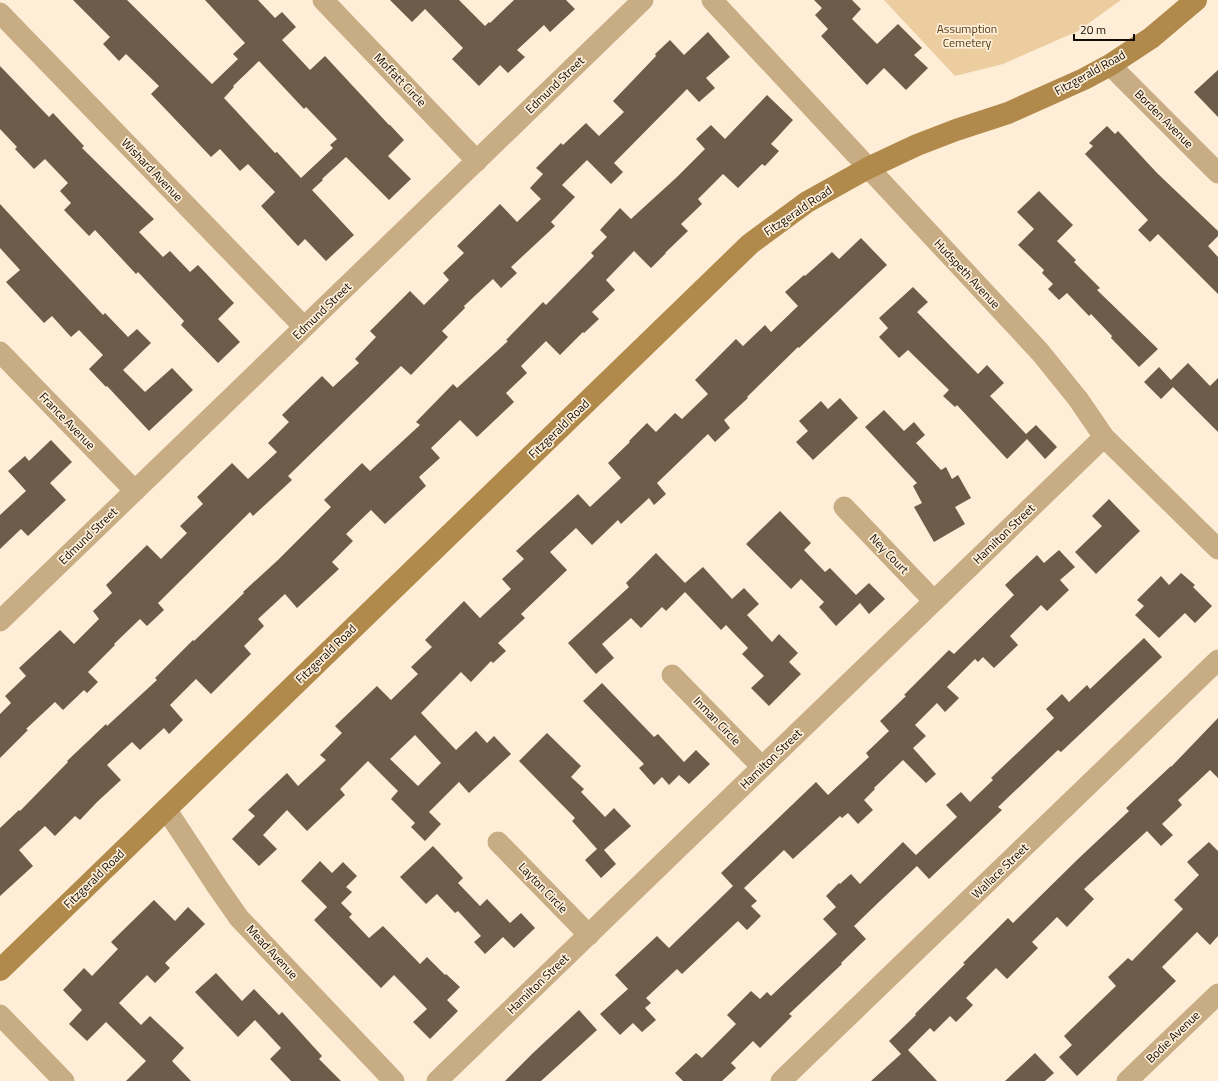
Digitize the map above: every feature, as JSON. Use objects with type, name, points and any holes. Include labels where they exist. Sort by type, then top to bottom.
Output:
[{"type":"main road","name":"Fitzgerald Road","points":[[0,970],[750,244],[807,202],[868,168],[917,145],[1016,110],[1060,91],[1110,65],[1151,38],[1196,0]]},
{"type":"street","name":"Moffatt Circle","points":[[322,0],[476,161]]},
{"type":"street","name":"Edmund Street","points":[[0,621],[643,0]]},
{"type":"street","name":"Hudspeth Avenue","points":[[712,0],[1040,352],[1078,399],[1104,437],[1218,549]]},
{"type":"street","name":"Wishard Avenue","points":[[0,13],[304,327]]},
{"type":"street","name":"Borden Avenue","points":[[1110,65],[1218,173]]},
{"type":"street","name":"France Avenue","points":[[0,352],[135,491]]},
{"type":"street","name":"Hamilton Street","points":[[437,1081],[1104,437]]},
{"type":"street","name":"Ney Court","points":[[844,507],[934,601]]},
{"type":"street","name":"Wallace Street","points":[[781,1081],[1218,660]]},
{"type":"street","name":"Inman Circle","points":[[672,675],[762,767]]},
{"type":"street","name":"Mead Avenue","points":[[166,809],[216,885],[240,918],[394,1081]]},
{"type":"street","name":"Layton Circle","points":[[498,842],[589,935]]},
{"type":"street","name":"Bodie Avenue","points":[[1127,1081],[1218,994]]},
{"type":"street","points":[[0,1015],[64,1081]]},
{"type":"green space","name":"Assumption Cemetery","points":[[884,0],[1121,0],[1078,31],[1003,64],[955,76]]},
{"type":"building","points":[[73,0],[127,0],[212,84],[238,59],[233,54],[245,43],[205,0],[258,0],[275,18],[282,12],[296,27],[282,40],[310,70],[325,56],[404,140],[388,156],[411,179],[389,200],[346,157],[322,179],[323,180],[312,190],[354,235],[326,261],[305,239],[298,246],[261,206],[275,192],[248,164],[240,171],[220,149],[211,157],[151,94],[159,86],[126,54],[119,61],[103,44],[110,37]],"holes":[[[259,61],[304,109],[306,107],[337,139],[330,145],[333,148],[301,178],[277,152],[275,153],[224,98],[234,87],[233,86]]]},
{"type":"building","points":[[390,0],[459,0],[485,26],[514,0],[566,0],[575,9],[550,32],[544,25],[517,50],[525,57],[508,73],[500,65],[479,86],[452,59],[463,48],[425,9],[412,22]]},
{"type":"building","points":[[814,0],[852,0],[861,9],[852,19],[877,44],[898,24],[922,48],[914,55],[928,68],[906,90],[884,68],[867,85],[821,36],[828,29],[815,15],[822,8]]},
{"type":"building","points":[[708,32],[730,57],[706,78],[715,88],[699,102],[687,89],[614,163],[623,172],[611,184],[587,160],[562,185],[575,197],[551,222],[555,226],[511,267],[517,273],[501,288],[493,279],[464,306],[465,308],[442,331],[448,337],[411,375],[401,366],[288,476],[292,480],[253,516],[250,512],[158,603],[164,610],[147,626],[140,619],[114,644],[115,645],[88,672],[98,682],[87,693],[84,690],[63,710],[55,702],[26,729],[28,730],[0,758],[0,714],[11,703],[5,696],[26,676],[19,668],[60,630],[74,644],[99,619],[93,611],[112,593],[106,585],[147,545],[161,559],[187,533],[180,526],[203,504],[197,497],[232,463],[248,479],[277,452],[268,443],[289,422],[282,415],[322,376],[333,387],[359,363],[355,359],[376,337],[370,331],[410,291],[424,305],[449,280],[443,273],[464,253],[457,246],[500,204],[517,222],[541,199],[530,188],[543,174],[536,168],[561,143],[563,145],[586,123],[599,136],[624,112],[613,101],[656,56],[655,54],[670,40],[684,55]]},
{"type":"building","points":[[0,66],[49,117],[53,113],[84,146],[82,148],[154,219],[139,232],[163,257],[170,251],[190,272],[198,265],[234,303],[218,319],[240,342],[218,363],[181,325],[184,321],[138,272],[136,274],[95,230],[89,236],[64,210],[71,203],[60,191],[68,183],[45,159],[34,169],[15,149],[17,147],[0,129]]},
{"type":"building","points":[[1218,70],[1218,117],[1194,92]]},
{"type":"building","points":[[767,95],[793,120],[771,144],[779,151],[765,166],[762,164],[738,188],[723,174],[698,199],[702,204],[681,224],[688,231],[651,268],[634,251],[606,280],[615,290],[592,312],[599,319],[584,333],[583,332],[560,355],[546,341],[521,366],[527,373],[506,393],[514,402],[477,437],[460,420],[431,448],[440,458],[419,477],[426,486],[385,524],[371,510],[346,534],[353,541],[332,562],[339,569],[297,608],[285,594],[258,619],[264,626],[244,646],[251,654],[211,694],[196,679],[170,705],[183,720],[169,734],[164,728],[140,750],[132,742],[107,765],[121,780],[80,820],[75,816],[55,836],[45,826],[19,850],[33,866],[0,896],[0,828],[19,810],[20,811],[68,762],[67,761],[106,724],[107,726],[157,680],[155,678],[193,640],[194,641],[244,593],[243,592],[278,560],[331,507],[324,500],[362,463],[370,471],[420,425],[416,422],[453,384],[457,388],[508,341],[506,340],[543,302],[546,305],[594,256],[591,253],[607,237],[600,230],[620,208],[631,219],[705,149],[696,139],[711,125],[725,139]]},
{"type":"building","points":[[1107,126],[1115,134],[1118,131],[1157,173],[1218,231],[1218,236],[1208,246],[1218,257],[1218,294],[1158,234],[1150,242],[1138,230],[1148,220],[1085,154],[1093,146],[1089,143]]},
{"type":"building","points":[[1039,191],[1073,225],[1057,241],[1076,260],[1074,262],[1100,288],[1097,290],[1158,349],[1139,367],[1111,338],[1112,336],[1091,314],[1089,316],[1067,293],[1059,300],[1048,289],[1053,284],[1042,273],[1044,270],[1018,245],[1034,229],[1017,212]]},
{"type":"building","points":[[0,204],[103,315],[105,313],[128,337],[137,329],[151,343],[123,370],[145,392],[172,368],[193,390],[149,431],[89,369],[103,355],[79,330],[71,337],[52,316],[44,323],[6,282],[20,270],[0,248]]},
{"type":"building","points":[[861,238],[887,265],[799,348],[798,347],[724,420],[730,428],[715,442],[708,434],[657,483],[666,494],[654,505],[649,498],[621,524],[618,520],[592,545],[576,528],[550,552],[567,570],[521,614],[525,618],[498,643],[506,651],[493,663],[491,661],[471,682],[461,672],[421,713],[456,750],[476,731],[487,743],[494,736],[511,754],[469,793],[459,782],[429,812],[441,824],[425,841],[411,827],[415,823],[391,799],[398,791],[368,761],[340,789],[345,795],[307,831],[287,810],[263,835],[277,849],[259,866],[232,839],[255,816],[248,810],[287,773],[298,786],[326,760],[320,755],[342,733],[335,726],[377,686],[391,700],[418,674],[411,667],[432,647],[425,640],[464,601],[480,618],[511,589],[502,579],[524,559],[516,551],[578,494],[590,507],[621,478],[608,463],[647,423],[656,432],[675,413],[682,419],[708,394],[695,380],[736,339],[743,346],[765,325],[771,332],[798,306],[785,292],[832,252],[839,259]],"holes":[[[415,735],[441,763],[418,786],[390,759]]]},
{"type":"building","points":[[913,287],[928,302],[917,312],[978,374],[987,365],[1004,383],[990,396],[1026,434],[1036,425],[1057,447],[1045,459],[1027,439],[1007,459],[957,405],[955,407],[943,396],[949,390],[908,350],[899,358],[879,337],[888,328],[879,318]]},
{"type":"building","points":[[1188,363],[1210,386],[1218,378],[1218,432],[1173,387],[1161,399],[1144,382],[1159,367],[1171,380]]},
{"type":"building","points":[[840,398],[858,418],[813,460],[796,442],[808,431],[799,421],[821,401],[828,409]]},
{"type":"building","points":[[884,410],[904,431],[914,422],[925,435],[916,443],[941,470],[946,467],[952,479],[958,475],[971,498],[955,507],[965,524],[934,542],[914,507],[922,503],[913,486],[917,483],[865,427]]},
{"type":"building","points":[[51,440],[72,462],[50,483],[66,500],[28,536],[21,529],[0,549],[0,515],[26,491],[8,471],[25,456],[29,461]]},
{"type":"building","points":[[1109,499],[1140,531],[1096,574],[1075,552],[1102,526],[1092,516]]},
{"type":"building","points":[[780,511],[811,543],[804,550],[825,572],[830,568],[856,595],[869,583],[885,599],[869,614],[860,603],[836,626],[819,607],[824,602],[801,579],[791,589],[746,544]]},
{"type":"building","points":[[1059,550],[1075,567],[1060,580],[1069,590],[1047,611],[1041,605],[1010,636],[1018,645],[994,668],[983,657],[978,662],[975,659],[947,687],[959,698],[945,712],[937,703],[915,725],[926,736],[913,748],[936,774],[926,783],[903,760],[874,788],[875,789],[864,800],[873,810],[858,824],[848,813],[842,818],[840,816],[793,859],[784,850],[744,888],[757,901],[751,906],[761,916],[747,930],[738,921],[682,974],[677,969],[646,998],[651,1003],[645,1008],[656,1020],[642,1032],[633,1023],[620,1035],[600,1014],[628,989],[615,975],[657,936],[669,948],[733,886],[721,873],[816,782],[828,795],[869,757],[866,753],[889,731],[880,721],[906,696],[904,695],[949,650],[954,654],[1014,595],[1005,585],[1037,555],[1044,563]]},
{"type":"building","points":[[656,553],[685,583],[703,567],[732,599],[744,588],[759,604],[747,615],[772,642],[779,634],[798,653],[789,662],[801,674],[769,706],[751,688],[764,676],[742,654],[748,648],[726,625],[721,630],[685,592],[666,611],[662,607],[641,628],[631,618],[602,644],[614,658],[596,674],[568,643],[629,587],[626,583]]},
{"type":"building","points":[[1181,573],[1195,585],[1193,587],[1212,606],[1195,623],[1185,613],[1159,638],[1135,615],[1144,606],[1137,600],[1161,576],[1169,585]]},
{"type":"building","points":[[1144,638],[1162,657],[1061,752],[1058,750],[998,807],[1002,810],[929,879],[917,866],[854,926],[866,939],[789,1014],[792,1016],[760,1048],[753,1041],[731,1063],[736,1068],[722,1081],[683,1081],[675,1073],[696,1053],[702,1058],[736,1024],[727,1015],[751,991],[760,999],[767,992],[771,996],[837,934],[823,919],[836,907],[826,896],[839,883],[840,884],[851,874],[860,884],[903,842],[916,855],[957,817],[946,805],[961,792],[970,802],[993,780],[991,778],[1054,718],[1046,709],[1062,694],[1069,702],[1087,685],[1090,689]]},
{"type":"building","points":[[602,683],[654,737],[658,734],[684,762],[696,750],[710,764],[689,784],[679,775],[669,785],[662,777],[654,785],[639,768],[644,764],[583,701]]},
{"type":"building","points":[[1218,718],[1218,778],[1210,770],[1178,800],[1182,805],[1162,824],[1173,835],[1161,846],[1147,831],[1084,889],[1094,899],[1067,927],[1057,917],[1032,942],[1038,948],[1007,979],[996,968],[966,998],[973,1005],[956,1022],[950,1016],[934,1032],[930,1028],[908,1050],[937,1081],[871,1081],[901,1054],[889,1041],[965,964],[963,963],[1008,918],[1013,923],[1129,811],[1126,808],[1171,767]]},
{"type":"building","points":[[547,733],[581,766],[571,777],[584,789],[581,792],[605,817],[614,808],[631,826],[604,850],[616,864],[601,878],[585,860],[597,849],[572,821],[575,818],[519,761]]},
{"type":"building","points":[[1209,842],[1218,851],[1218,936],[1210,945],[1197,932],[1162,967],[1176,981],[1077,1076],[1059,1057],[1072,1045],[1064,1036],[1116,986],[1108,977],[1128,958],[1132,961],[1183,909],[1174,900],[1199,875],[1187,862]]},
{"type":"building","points":[[433,846],[463,878],[458,883],[480,906],[487,899],[510,923],[521,913],[535,928],[514,948],[503,937],[485,954],[474,942],[481,936],[458,911],[455,913],[437,894],[426,904],[400,877]]},
{"type":"building","points":[[320,861],[332,873],[343,862],[357,876],[346,887],[352,892],[341,903],[352,914],[349,917],[369,938],[383,926],[420,964],[427,957],[445,975],[446,974],[460,987],[447,1000],[458,1011],[430,1039],[413,1022],[427,1009],[394,975],[381,988],[314,920],[327,907],[301,881]]},
{"type":"building","points":[[154,900],[175,921],[188,907],[205,924],[165,963],[170,968],[155,983],[147,975],[119,1003],[141,1025],[150,1016],[184,1048],[172,1061],[191,1081],[126,1081],[146,1061],[106,1022],[87,1041],[69,1024],[82,1010],[63,990],[84,968],[92,976],[118,949],[111,942]]},
{"type":"building","points":[[216,973],[242,1001],[254,989],[279,1015],[282,1012],[322,1056],[319,1059],[341,1081],[291,1081],[270,1059],[281,1048],[255,1020],[238,1037],[195,992]]},
{"type":"building","points":[[579,1010],[597,1030],[541,1081],[505,1081],[533,1053]]},
{"type":"building","points":[[1035,1053],[1054,1073],[1045,1081],[1005,1081]]}]
